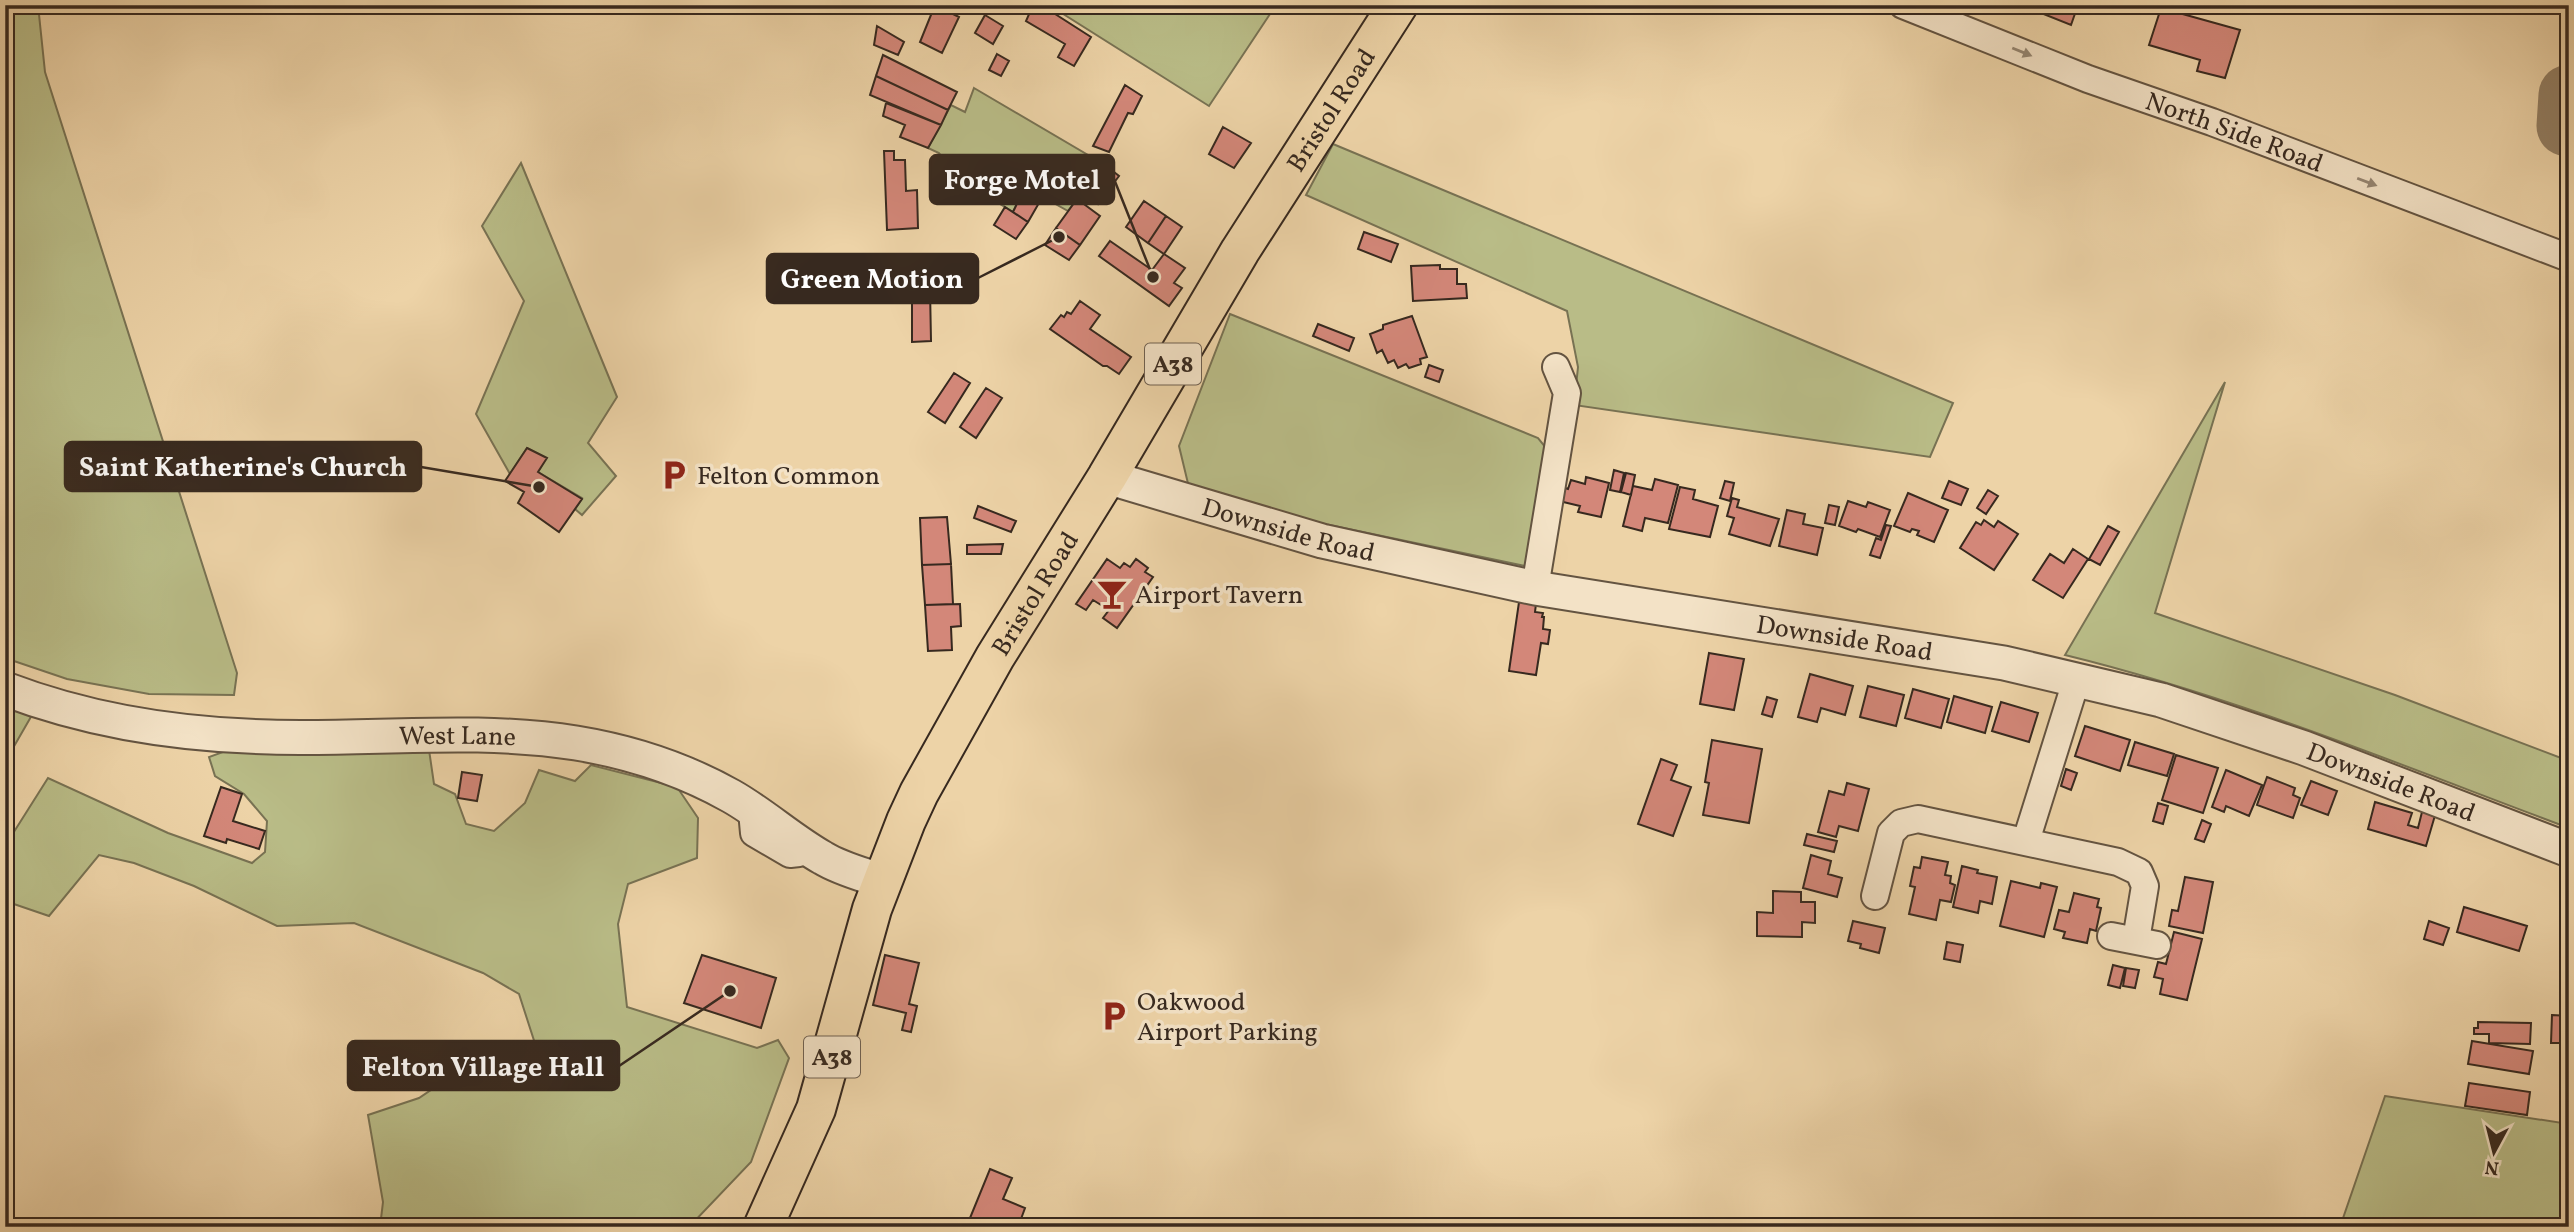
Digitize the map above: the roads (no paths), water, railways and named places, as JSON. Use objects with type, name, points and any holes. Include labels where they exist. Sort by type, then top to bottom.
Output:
[{"type":"highway","name":"Bristol Road","points":[[763,1227],[816,1109],[882,881],[919,793],[995,657],[1107,477],[1240,251],[1398,5]]},
{"type":"street","name":"North Side Road","points":[[1903,5],[2088,79],[2212,122],[2569,258]]},
{"type":"street","points":[[1535,588],[1567,393],[1556,367]]},
{"type":"street","name":"Downside Road","points":[[1107,477],[1322,541],[1535,588],[2004,663],[2077,678],[2161,700],[2304,748],[2569,850]]},
{"type":"street","points":[[2026,841],[2077,678]]},
{"type":"street","name":"West Lane","points":[[5,689],[77,711],[148,727],[211,735],[272,737],[439,734],[573,743],[620,751],[681,771],[732,797],[811,850],[846,869],[882,881]]},
{"type":"street","points":[[1875,896],[1891,834],[1901,823],[1918,819],[2118,862],[2139,872],[2145,886],[2135,941]]},
{"type":"place","name":"Green Motion","points":[[1059,237]]},
{"type":"place","name":"Forge Motel","points":[[1153,277]]},
{"type":"place","name":"Felton Common","points":[[674,475]]},
{"type":"place","name":"Saint Katherine's Church","points":[[539,487]]},
{"type":"place","name":"Airport Tavern","points":[[1112,594]]},
{"type":"place","name":"Felton Village Hall","points":[[730,991]]},
{"type":"place","name":"Oakwood Airport Parking","points":[[1114,1016]]}]
